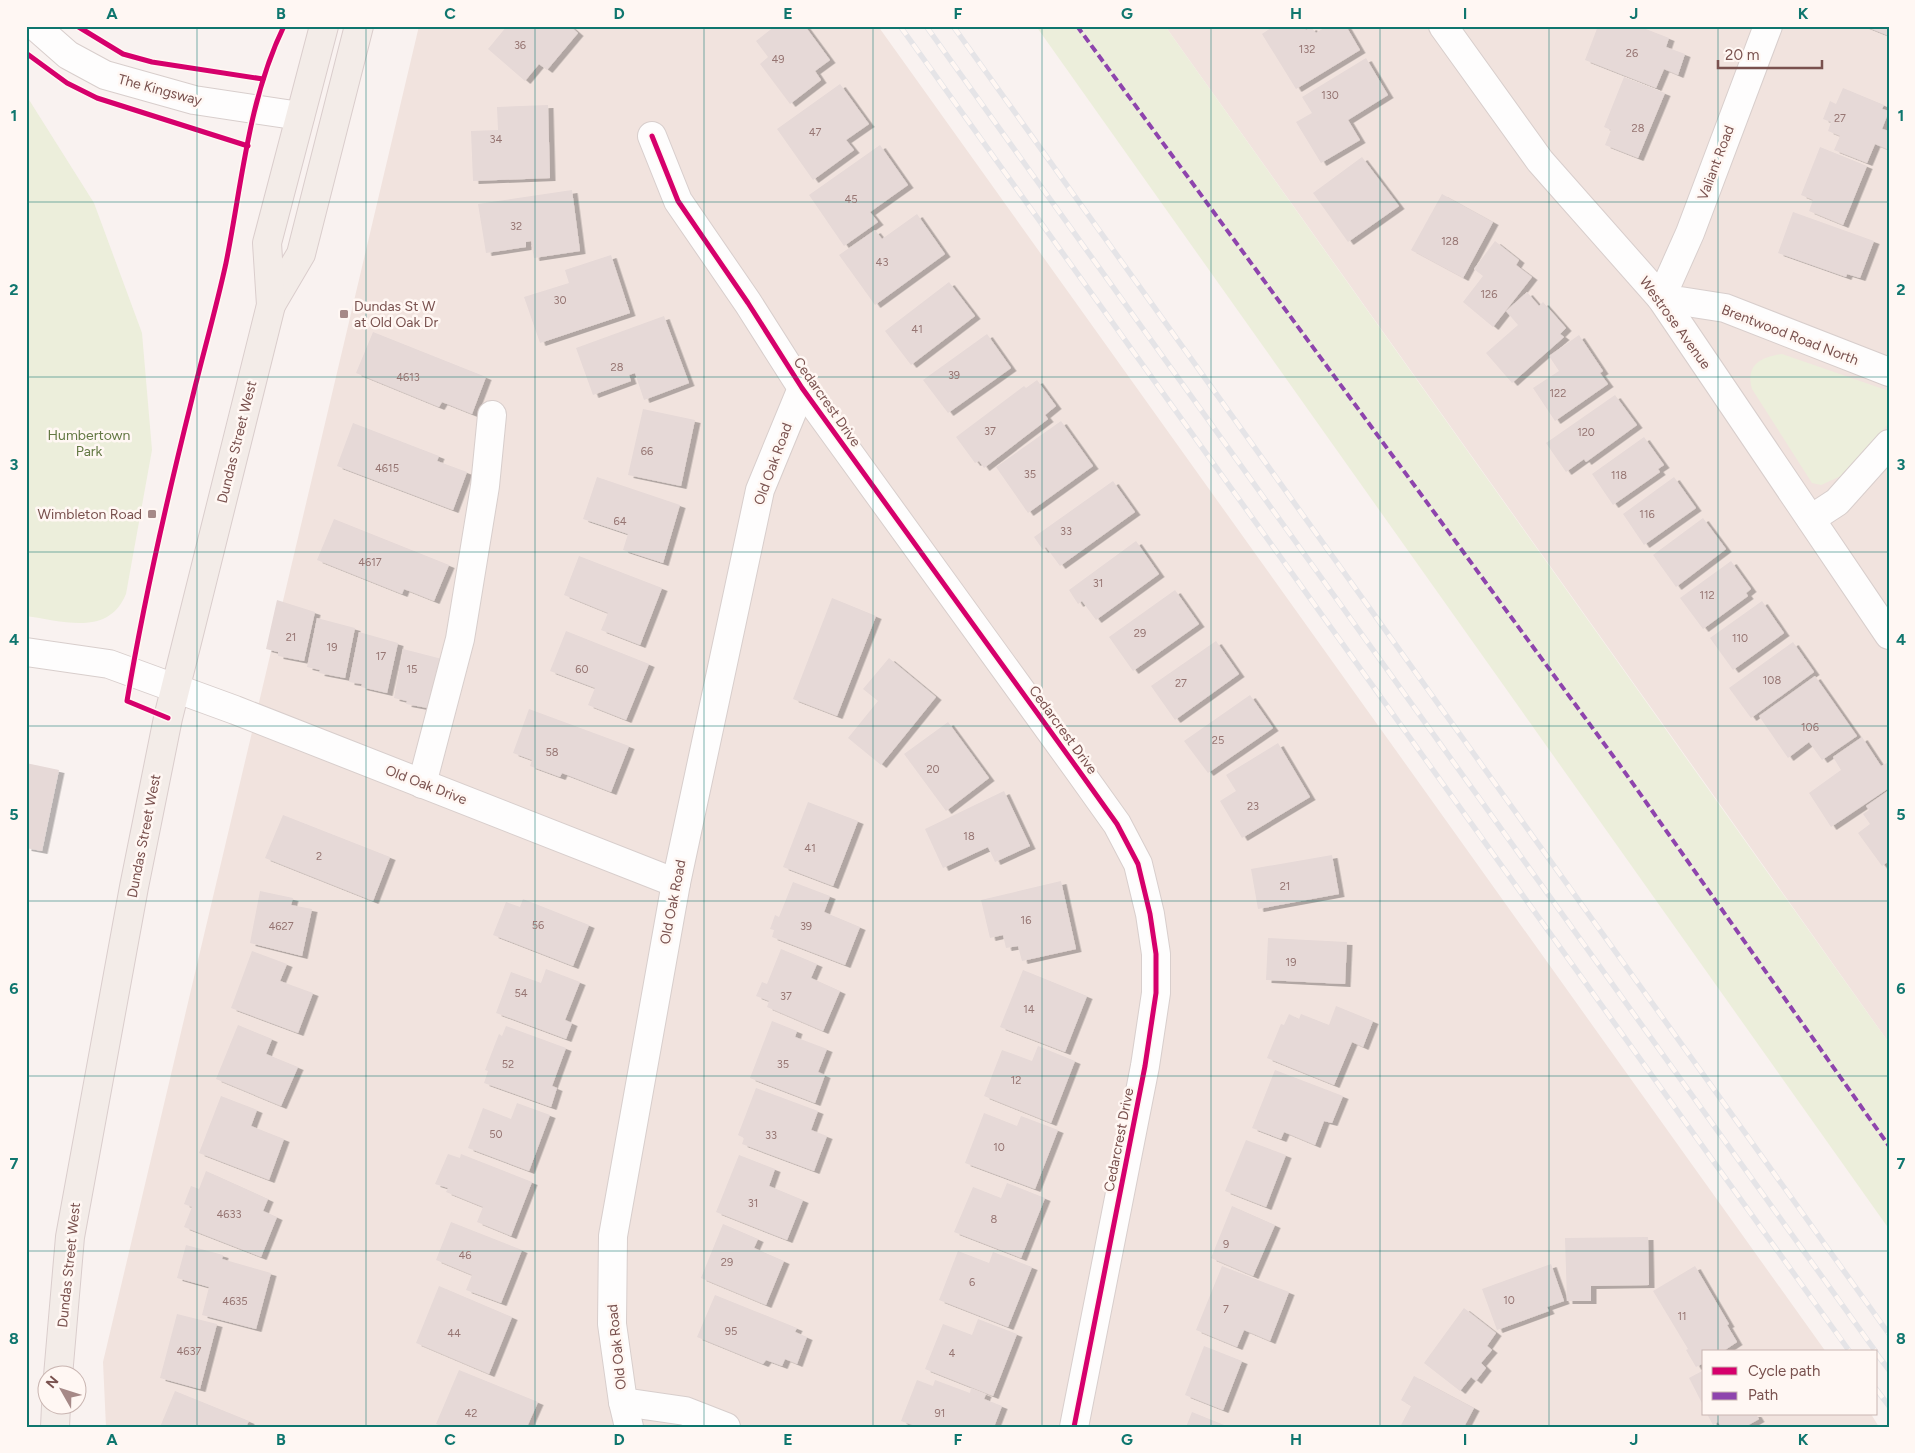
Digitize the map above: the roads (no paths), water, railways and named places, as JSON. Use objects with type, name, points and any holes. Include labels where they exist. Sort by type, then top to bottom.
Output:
[{"type":"main road","name":"Dundas Street West","points":[[59,1366],[70,1237],[134,887],[175,688],[270,305],[267,244],[324,26]]},
{"type":"main road","name":"Dundas Street West","points":[[270,305],[301,254],[359,26]]},
{"type":"street","name":"The Kingsway","points":[[35,26],[68,55],[105,75],[194,100],[300,116]]},
{"type":"street","name":"Westrose Avenue","points":[[1443,26],[1540,161],[1661,298],[1889,635]]},
{"type":"street","name":"Valiant Road","points":[[1661,298],[1690,233],[1768,26]]},
{"type":"street","name":"Cedarcrest Drive","points":[[652,136],[678,201],[748,303],[802,388],[1117,824],[1138,864],[1150,914],[1156,954],[1156,993],[1145,1066],[1074,1427]]},
{"type":"street","name":"Brentwood Road North","points":[[1661,298],[1725,308],[1889,372]]},
{"type":"street","name":"Old Oak Road","points":[[626,1414],[612,1324],[613,1236],[676,883],[760,490],[802,388]]},
{"type":"street","points":[[422,784],[460,640],[484,496],[492,415]]},
{"type":"street","points":[[1811,519],[1837,502],[1889,444]]},
{"type":"street","points":[[26,652],[109,664],[175,688]]},
{"type":"street","name":"Old Oak Drive","points":[[175,688],[676,883]]},
{"type":"street","points":[[626,1414],[685,1411],[726,1427]]},
{"type":"railway","points":[[900,26],[1849,1350]]},
{"type":"railway","points":[[926,26],[1875,1350]]},
{"type":"railway","points":[[953,26],[1889,1334]]},
{"type":"railway","points":[[1878,1356],[1889,1370]]},
{"type":"railway","points":[[1878,1392],[1889,1406]]},
{"type":"place","name":"Dundas St W at Old Oak Dr","points":[[344,314]]},
{"type":"place","name":"Wimbleton Road","points":[[152,514]]},
{"type":"park label","name":"Humbertown Park","points":[[89,444]]}]
